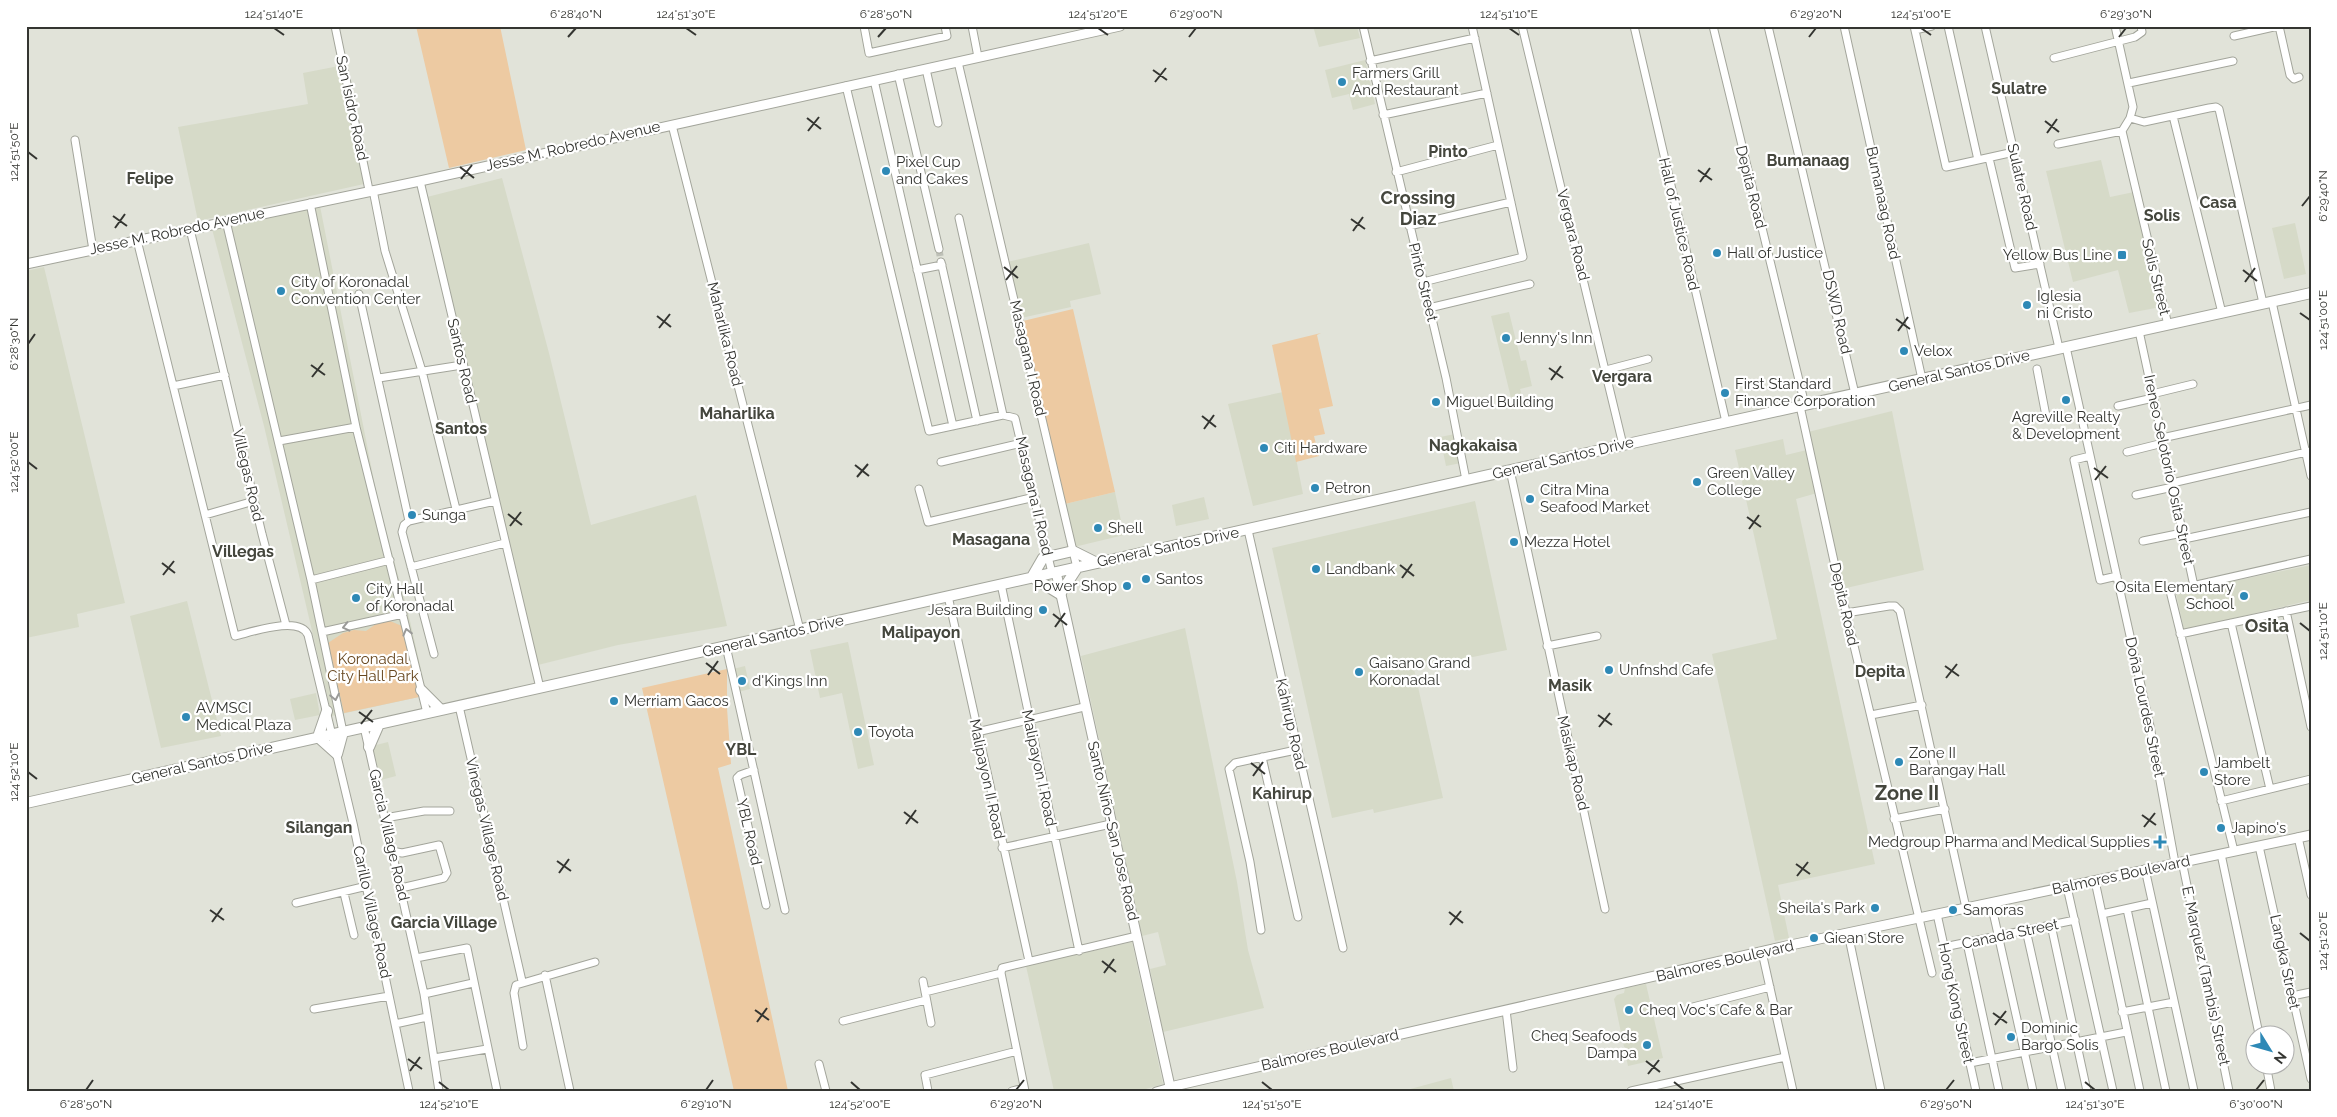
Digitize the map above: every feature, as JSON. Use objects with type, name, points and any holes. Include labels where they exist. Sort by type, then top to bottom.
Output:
[{"type":"highway","name":"General Santos Drive","points":[[26,803],[1248,530],[1623,444],[2311,293]]},
{"type":"highway","points":[[1077,568],[1060,594],[1032,577],[1043,558],[1073,551],[1097,563]]},
{"type":"highway","points":[[422,690],[442,710]]},
{"type":"highway","points":[[326,711],[318,737],[337,754],[343,732]]},
{"type":"highway","points":[[368,747],[379,724]]},
{"type":"main road","name":"Jesse M. Robredo Avenue","points":[[26,264],[420,181],[1120,26]]},
{"type":"main road","name":"Santo Niño-San Jose Road","points":[[1054,572],[1170,1089]]},
{"type":"main road","name":"Balmores Boulevard","points":[[1170,1089],[1762,952],[2311,834]]},
{"type":"street","name":"San Isidro Road","points":[[335,26],[385,251],[422,371],[456,509]]},
{"type":"street","points":[[865,27],[869,53],[947,36],[945,26]]},
{"type":"street","points":[[972,26],[978,57]]},
{"type":"street","name":"Pinto Street","points":[[1363,26],[1429,308],[1466,480]]},
{"type":"street","points":[[1423,282],[1523,257],[1472,26]]},
{"type":"street","name":"Vergara Road","points":[[1522,26],[1623,444]]},
{"type":"street","name":"Hall of Justice Road","points":[[1634,26],[1726,422]]},
{"type":"street","name":"Depita Road","points":[[1713,26],[1803,405],[1846,613],[1932,973]]},
{"type":"street","name":"DSWD Road","points":[[1768,26],[1856,394]]},
{"type":"street","name":"Bumanaag Road","points":[[1844,26],[1922,379]]},
{"type":"street","points":[[1932,26],[1914,28],[1946,167],[2014,152]]},
{"type":"street","points":[[1948,26],[1978,160]]},
{"type":"street","name":"Sulatre Road","points":[[1985,26],[2040,264],[2062,348]]},
{"type":"street","points":[[2058,144],[2122,131],[2130,118],[2133,107],[2115,26]]},
{"type":"street","points":[[2054,58],[2138,36],[2142,32],[2141,26]]},
{"type":"street","points":[[2234,36],[2279,26],[2290,75],[2294,79],[2299,77]]},
{"type":"street","points":[[1370,61],[1475,38]]},
{"type":"street","points":[[2129,83],[2233,61]]},
{"type":"street","name":"Masagana I Road","points":[[958,62],[1077,568]]},
{"type":"street","points":[[926,68],[938,123]]},
{"type":"street","points":[[898,74],[938,249]]},
{"type":"street","points":[[874,80],[953,426]]},
{"type":"street","points":[[846,86],[929,431],[1003,415],[959,218]]},
{"type":"street","points":[[1383,115],[1487,92]]},
{"type":"street","points":[[2130,118],[2143,122],[2216,107],[2220,112],[2260,287],[2268,302],[2308,452],[2311,476]]},
{"type":"street","points":[[2173,116],[2222,313]]},
{"type":"street","name":"Maharlika Road","points":[[672,124],[800,630]]},
{"type":"street","name":"Solis Street","points":[[2122,131],[2168,325]]},
{"type":"street","points":[[75,140],[93,250]]},
{"type":"street","points":[[1396,172],[1498,146]]},
{"type":"street","points":[[1989,158],[2015,268],[2040,264]]},
{"type":"street","name":"Santos Road","points":[[420,181],[540,688]]},
{"type":"street","points":[[1409,226],[1511,202]]},
{"type":"street","points":[[310,203],[356,427],[427,713]]},
{"type":"street","points":[[226,221],[311,580],[343,732]]},
{"type":"street","name":"Villegas Road","points":[[190,229],[254,501],[286,625]]},
{"type":"street","points":[[137,240],[235,636],[286,625],[298,625],[307,631],[332,734]]},
{"type":"street","points":[[917,270],[942,264],[978,421]]},
{"type":"street","points":[[1429,308],[1530,284]]},
{"type":"street","points":[[359,294],[379,378],[408,521]]},
{"type":"street","name":"Ireneo Selotorio Osita Street","points":[[2139,331],[2194,586],[2170,591],[2234,852]]},
{"type":"street","name":"Doña Lourdes Street","points":[[2062,348],[2090,456],[2178,862]]},
{"type":"street","points":[[1606,370],[1648,359]]},
{"type":"street","points":[[379,378],[462,364]]},
{"type":"street","points":[[2036,369],[2046,416]]},
{"type":"street","points":[[173,386],[225,375]]},
{"type":"street","points":[[2118,406],[2193,384]]},
{"type":"street","points":[[2127,452],[2162,441],[2311,405]]},
{"type":"street","name":"Masagana II Road","points":[[1003,415],[1015,418],[1048,557],[1054,572]]},
{"type":"street","points":[[279,441],[356,427]]},
{"type":"street","points":[[941,462],[1022,443]]},
{"type":"street","points":[[2136,495],[2308,452]]},
{"type":"street","points":[[2090,456],[2074,460],[2100,580],[2117,576]]},
{"type":"street","name":"Masikap Road","points":[[1510,470],[1606,909]]},
{"type":"street","points":[[919,489],[928,522],[1035,497]]},
{"type":"street","points":[[205,515],[254,501]]},
{"type":"street","points":[[434,654],[402,529],[408,521],[495,501]]},
{"type":"street","points":[[2143,541],[2183,536],[2311,512]]},
{"type":"street","name":"Kahirup Road","points":[[1248,530],[1296,750],[1343,948]]},
{"type":"street","points":[[412,567],[505,543]]},
{"type":"street","points":[[2194,586],[2311,559]]},
{"type":"street","points":[[311,580],[390,560]]},
{"type":"street","name":"Malipayon I Road","points":[[1001,584],[1053,836],[1079,951]]},
{"type":"street","name":"Malipayon II Road","points":[[948,596],[1002,848],[1029,961]]},
{"type":"street","points":[[1846,613],[1889,606],[1898,608],[1922,705],[1966,908]]},
{"type":"street","points":[[2180,634],[2311,606]]},
{"type":"street","points":[[2286,611],[2311,727]]},
{"type":"street","points":[[322,632],[403,614]]},
{"type":"street","points":[[2231,623],[2270,789]]},
{"type":"street","points":[[1547,646],[1597,636]]},
{"type":"street","name":"YBL Road","points":[[726,646],[785,910]]},
{"type":"street","points":[[1871,715],[1922,705]]},
{"type":"street","name":"Vinegas Village Road","points":[[459,706],[522,981]]},
{"type":"street","points":[[977,732],[1084,707]]},
{"type":"street","name":"Garcia Village Road","points":[[364,727],[424,994],[439,1091]]},
{"type":"street","name":"Carillo Village Road","points":[[332,734],[367,886],[409,1091]]},
{"type":"street","points":[[1261,930],[1250,862],[1228,769],[1235,763],[1296,750]]},
{"type":"street","points":[[1262,757],[1298,917]]},
{"type":"street","name":"YBL Road","points":[[754,770],[740,774],[737,778],[766,905]]},
{"type":"street","points":[[2221,801],[2311,779]]},
{"type":"street","points":[[1894,819],[1944,809]]},
{"type":"street","points":[[385,818],[424,811],[450,811]]},
{"type":"street","points":[[1002,848],[1111,824]]},
{"type":"street","points":[[2298,837],[2311,895]]},
{"type":"street","points":[[392,851],[402,853],[437,844],[441,848],[447,874],[444,878],[401,888]]},
{"type":"street","name":"Langka Street","points":[[2259,846],[2311,1079]]},
{"type":"street","points":[[2221,854],[2257,1024]]},
{"type":"street","name":"E. Marquez (Tambis) Street","points":[[2178,862],[2229,1091]]},
{"type":"street","points":[[2145,869],[2194,1091]]},
{"type":"street","points":[[2094,880],[2140,1091]]},
{"type":"street","points":[[296,903],[367,886]]},
{"type":"street","points":[[2067,887],[2113,1091]]},
{"type":"street","points":[[344,893],[354,935]]},
{"type":"street","points":[[1991,903],[2033,1091]]},
{"type":"street","points":[[2102,914],[2152,903]]},
{"type":"street","points":[[2127,909],[2166,1091]]},
{"type":"street","name":"Hong Kong Street","points":[[1937,914],[1976,1091]]},
{"type":"street","name":"Canada Street","points":[[1944,947],[2075,920]]},
{"type":"street","points":[[2051,925],[2087,1091]]},
{"type":"street","points":[[2026,930],[2062,1091]]},
{"type":"street","points":[[1848,933],[1881,1091]]},
{"type":"street","points":[[1012,1091],[1024,1089],[1001,973],[1004,967],[1079,951],[1136,936]]},
{"type":"street","points":[[1966,943],[1999,1091]]},
{"type":"street","points":[[416,958],[467,948],[497,1091]]},
{"type":"street","points":[[1762,952],[1793,1091]]},
{"type":"street","points":[[523,1046],[514,991],[516,985],[522,981],[595,962]]},
{"type":"street","points":[[925,992],[1001,973]]},
{"type":"street","points":[[545,975],[570,1091]]},
{"type":"street","points":[[923,981],[931,1023]]},
{"type":"street","points":[[424,994],[473,983]]},
{"type":"street","points":[[1689,1008],[1770,987]]},
{"type":"street","points":[[2292,996],[2311,992]]},
{"type":"street","points":[[314,1009],[389,996]]},
{"type":"street","points":[[842,1020],[926,1000]]},
{"type":"street","points":[[2122,1012],[2174,1002]]},
{"type":"street","points":[[1506,1010],[1514,1068]]},
{"type":"street","points":[[394,1024],[427,1017]]},
{"type":"street","points":[[1970,1063],[2126,1032]]},
{"type":"street","points":[[434,1058],[487,1049]]},
{"type":"street","points":[[928,1091],[925,1075],[1017,1052]]},
{"type":"street","points":[[1631,1091],[1785,1057]]},
{"type":"street","points":[[819,1064],[826,1091]]},
{"type":"street","points":[[2268,1074],[2272,1091]]},
{"type":"street","points":[[1156,1091],[1170,1089]]},
{"type":"shaded area","points":[[1313,26],[1357,26],[1360,38],[1319,47]]},
{"type":"shaded area","points":[[1365,60],[1375,104],[1353,110],[1349,94],[1332,98],[1325,70]]},
{"type":"shaded area","points":[[339,66],[364,184],[198,221],[178,127],[308,104],[303,73]]},
{"type":"shaded area","points":[[2101,160],[2110,197],[2134,192],[2161,307],[2129,313],[2118,270],[2073,282],[2046,171]]},
{"type":"shaded area","points":[[502,178],[549,353],[591,525],[696,495],[727,626],[618,645],[538,665],[427,197]]},
{"type":"shaded area","points":[[320,206],[378,501],[408,612],[425,687],[417,689],[419,697],[332,716],[264,426],[212,229]]},
{"type":"shaded area","points":[[2295,223],[2306,274],[2284,279],[2272,228]]},
{"type":"shaded area","points":[[1089,243],[1101,294],[1070,301],[1071,307],[1021,318],[1007,262]]},
{"type":"shaded area","points":[[44,267],[125,603],[77,614],[79,627],[26,638],[26,271]]},
{"type":"shaded area","name":"Jenny's Inn","points":[[1509,312],[1521,361],[1526,360],[1532,386],[1520,389],[1523,399],[1512,402],[1491,316]]},
{"type":"shaded area","name":"Citi Hardware","points":[[1283,392],[1303,494],[1253,506],[1228,404]]},
{"type":"shaded area","points":[[1892,411],[1924,570],[1842,589],[1808,432]]},
{"type":"shaded area","points":[[1455,434],[1461,463],[1446,466],[1440,437]]},
{"type":"shaded area","points":[[1783,439],[1786,455],[1807,450],[1817,493],[1796,499],[1875,864],[1778,885],[1789,938],[1775,941],[1712,654],[1777,639],[1735,450]]},
{"type":"shaded area","points":[[1115,492],[1124,535],[1074,547],[1065,504]]},
{"type":"shaded area","points":[[1204,497],[1209,519],[1176,526],[1172,505]]},
{"type":"shaded area","points":[[1475,501],[1507,650],[1414,669],[1443,798],[1374,813],[1373,809],[1332,818],[1272,548]]},
{"type":"shaded area","name":"Osita Elementary School","points":[[2311,565],[2311,600],[2184,630],[2176,593]]},
{"type":"shaded area","points":[[187,601],[221,736],[161,748],[130,616]]},
{"type":"shaded area","points":[[1185,628],[1237,882],[1248,950],[1264,1008],[1163,1032],[1150,969],[1166,965],[1158,932],[1142,936],[1081,656]]},
{"type":"shaded area","name":"Toyota","points":[[848,642],[874,765],[858,769],[842,693],[820,698],[810,650]]},
{"type":"shaded area","name":"d'Kings Inn","points":[[745,666],[750,689],[738,692],[733,669]]},
{"type":"shaded area","points":[[316,693],[320,715],[295,720],[290,699]]},
{"type":"shaded area","points":[[388,742],[396,776],[381,780],[372,746]]},
{"type":"shaded area","points":[[1132,942],[1163,1084],[1139,1091],[1054,1091],[1026,966]]},
{"type":"shaded area","points":[[1646,984],[1663,1058],[1628,1066],[1614,999],[1617,995],[1624,993],[1625,988]]},
{"type":"shaded area","points":[[1451,1078],[1454,1091],[1403,1091]]},
{"type":"green space","points":[[416,26],[500,26],[526,150],[449,168]]},
{"type":"green space","points":[[1073,309],[1115,492],[1065,504],[1023,321]]},
{"type":"green space","points":[[1321,333],[1317,335],[1333,406],[1319,409],[1325,434],[1314,436],[1319,456],[1296,462],[1272,345]]},
{"type":"green space","name":"Koronadal City Hall Park","points":[[390,621],[402,626],[419,697],[344,713],[328,643],[343,633],[354,630],[366,631],[376,624]]},
{"type":"green space","points":[[727,669],[727,708],[731,764],[718,768],[788,1091],[734,1091],[642,688]]},
{"type":"tunnel","points":[[939,249],[941,262]]},
{"type":"place","name":"Farmers Grill And Restaurant","points":[[1342,82]]},
{"type":"place","name":"Pixel Cup and Cakes","points":[[886,171]]},
{"type":"place","name":"Hall of Justice","points":[[1717,253]]},
{"type":"place","name":"Yellow Bus Line","points":[[2122,255]]},
{"type":"place","name":"City of Koronadal Convention Center","points":[[281,291]]},
{"type":"place","name":"Iglesia ni Cristo","points":[[2027,305]]},
{"type":"place","name":"Jenny's Inn","points":[[1506,338]]},
{"type":"place","name":"Velox","points":[[1904,351]]},
{"type":"place","name":"First Standard Finance Corporation","points":[[1725,393]]},
{"type":"place","name":"Agreville Realty & Development","points":[[2066,400]]},
{"type":"place","name":"Miguel Building","points":[[1436,402]]},
{"type":"place","name":"Citi Hardware","points":[[1264,448]]},
{"type":"place","name":"Green Valley College","points":[[1697,482]]},
{"type":"place","name":"Petron","points":[[1315,488]]},
{"type":"place","name":"Citra Mina Seafood Market","points":[[1530,499]]},
{"type":"place","name":"Sunga","points":[[412,515]]},
{"type":"place","name":"Shell","points":[[1098,528]]},
{"type":"place","name":"Mezza Hotel","points":[[1514,542]]},
{"type":"place","name":"Landbank","points":[[1316,569]]},
{"type":"place","name":"Santos","points":[[1146,579]]},
{"type":"place","name":"Power Shop","points":[[1127,586]]},
{"type":"place","name":"Osita Elementary School","points":[[2244,596]]},
{"type":"place","name":"City Hall of Koronadal","points":[[356,598]]},
{"type":"place","name":"Jesara Building","points":[[1043,610]]},
{"type":"place","name":"Unfnshd Cafe","points":[[1609,670]]},
{"type":"place","name":"Gaisano Grand Koronadal","points":[[1359,672]]},
{"type":"place","name":"d'Kings Inn","points":[[742,681]]},
{"type":"place","name":"Merriam Gacos","points":[[614,701]]},
{"type":"place","name":"AVMSCI Medical Plaza","points":[[186,717]]},
{"type":"place","name":"Toyota","points":[[858,732]]},
{"type":"place","name":"Zone II Barangay Hall","points":[[1899,762]]},
{"type":"place","name":"Jambelt Store","points":[[2204,772]]},
{"type":"place","name":"Japino's","points":[[2221,828]]},
{"type":"place","name":"Medgroup Pharma and Medical Supplies","points":[[2160,842]]},
{"type":"place","name":"Sheila's Park","points":[[1875,908]]},
{"type":"place","name":"Samoras","points":[[1953,910]]},
{"type":"place","name":"Giean Store","points":[[1814,938]]},
{"type":"place","name":"Cheq Voc's Cafe & Bar","points":[[1629,1010]]},
{"type":"place","name":"Dominic Bargo Solis","points":[[2011,1037]]},
{"type":"place","name":"Cheq Seafoods Dampa","points":[[1647,1045]]},
{"type":"district","name":"Sulatre","points":[[2019,88]]},
{"type":"district","name":"Pinto","points":[[1448,151]]},
{"type":"district","name":"Bumanaag","points":[[1808,160]]},
{"type":"district","name":"Felipe","points":[[150,178]]},
{"type":"district","name":"Casa","points":[[2218,202]]},
{"type":"district","name":"Crossing Diaz","points":[[1418,208]]},
{"type":"district","name":"Solis","points":[[2162,215]]},
{"type":"district","name":"Vergara","points":[[1622,376]]},
{"type":"district","name":"Maharlika","points":[[737,413]]},
{"type":"district","name":"Santos","points":[[461,428]]},
{"type":"district","name":"Nagkakaisa","points":[[1473,445]]},
{"type":"district","name":"Masagana","points":[[991,539]]},
{"type":"district","name":"Villegas","points":[[243,551]]},
{"type":"district","name":"Osita","points":[[2267,626]]},
{"type":"district","name":"Malipayon","points":[[921,632]]},
{"type":"district","name":"Depita","points":[[1880,671]]},
{"type":"district","name":"Masik","points":[[1570,685]]},
{"type":"district","name":"YBL","points":[[741,749]]},
{"type":"district","name":"Kahirup","points":[[1282,793]]},
{"type":"district","name":"Zone II","points":[[1907,793]]},
{"type":"district","name":"Silangan","points":[[319,827]]},
{"type":"district","name":"Garcia Village","points":[[444,922]]}]
